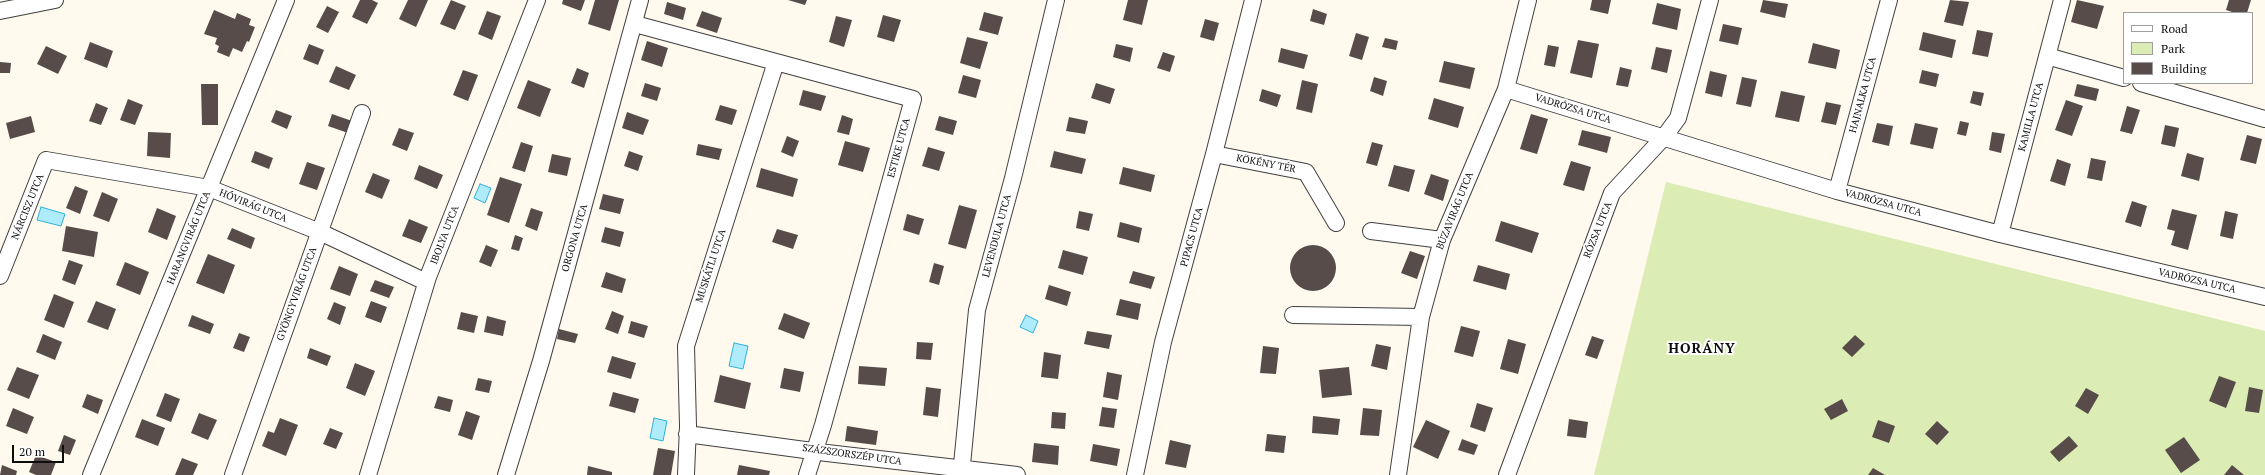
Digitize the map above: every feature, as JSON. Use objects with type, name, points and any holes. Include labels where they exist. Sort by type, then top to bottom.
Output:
[{"type":"street","points":[[0,11],[56,0]]},
{"type":"street","name":"HARANGVIRÁG UTCA","points":[[91,475],[286,0]]},
{"type":"street","name":"IBOLYA UTCA","points":[[368,475],[426,282],[537,0]]},
{"type":"street","name":"ORGONA UTCA","points":[[506,475],[541,361],[635,24],[640,0]]},
{"type":"street","name":"LEVENDULA UTCA","points":[[962,472],[977,310],[1013,178],[1056,0]]},
{"type":"street","name":"PIPACS UTCA","points":[[1134,475],[1163,342],[1214,154],[1253,0]]},
{"type":"street","name":"BÚZAVIRÁG UTCA","points":[[1398,475],[1421,317],[1442,240],[1506,89],[1528,0]]},
{"type":"street","name":"RÓZSA UTCA","points":[[1507,475],[1612,193],[1664,137],[1678,118],[1710,0]]},
{"type":"street","name":"HAJNALKA UTCA","points":[[1837,191],[1889,0]]},
{"type":"street","name":"KAMILLA UTCA","points":[[2000,234],[2062,0]]},
{"type":"street","name":"ESTIKE UTCA","points":[[635,24],[913,98],[807,475]]},
{"type":"street","points":[[2047,56],[2123,78]]},
{"type":"street","name":"MUSKÁTLI UTCA","points":[[686,475],[686,346],[776,62]]},
{"type":"street","points":[[2145,84],[2265,118]]},
{"type":"street","name":"VADRÓZSA UTCA","points":[[1506,89],[1837,191],[2000,234],[2265,297]]},
{"type":"street","name":"GYÖNGYVIRÁG UTCA","points":[[233,475],[362,113]]},
{"type":"street","name":"KÖKÉNY TÉR","points":[[1214,154],[1306,172],[1336,224]]},
{"type":"street","name":"HÓVIRÁG UTCA","points":[[46,160],[209,188],[320,232],[426,282]]},
{"type":"street","name":"NÁRCISZ UTCA","points":[[0,276],[46,160]]},
{"type":"street","points":[[1371,232],[1442,240]]},
{"type":"street","points":[[1293,315],[1421,317]]},
{"type":"street","name":"SZÁZSZORSZÉP UTCA","points":[[687,434],[815,450],[962,472],[1017,475]]},
{"type":"green space","points":[[1666,182],[2265,331],[2265,475],[1594,475]]},
{"type":"water","points":[[480,184],[491,188],[485,203],[474,198]]},
{"type":"water","points":[[41,207],[65,214],[61,226],[37,220]]},
{"type":"water","points":[[1026,315],[1038,321],[1033,333],[1020,327]]},
{"type":"water","points":[[734,343],[748,346],[743,369],[729,366]]},
{"type":"water","points":[[654,418],[667,421],[663,441],[650,438]]},
{"type":"building","points":[[360,0],[372,0],[378,3],[367,24],[352,17]]},
{"type":"building","points":[[408,0],[428,0],[416,27],[399,19]]},
{"type":"building","points":[[451,0],[466,6],[455,30],[440,24]]},
{"type":"building","points":[[563,0],[585,0],[581,11],[562,4]]},
{"type":"building","points":[[595,0],[619,0],[610,31],[588,24]]},
{"type":"building","points":[[788,0],[807,0],[805,5]]},
{"type":"building","points":[[1128,0],[1148,0],[1142,25],[1123,20]]},
{"type":"building","points":[[1592,0],[1611,0],[1608,14],[1590,10]]},
{"type":"building","points":[[1763,0],[1788,4],[1785,18],[1760,12]]},
{"type":"building","points":[[1950,0],[1969,2],[1963,26],[1944,22]]},
{"type":"building","points":[[2077,0],[2104,6],[2097,29],[2071,22]]},
{"type":"building","points":[[2229,0],[2251,0],[2247,12],[2232,12],[2226,10]]},
{"type":"building","points":[[667,2],[686,8],[683,20],[664,14]]},
{"type":"building","points":[[1657,3],[1681,9],[1677,30],[1652,24]]},
{"type":"building","points":[[327,6],[339,12],[328,33],[316,27]]},
{"type":"building","points":[[1313,9],[1327,14],[1324,25],[1310,21]]},
{"type":"building","points":[[214,10],[235,19],[237,13],[251,19],[249,25],[255,27],[249,42],[247,41],[242,52],[233,48],[229,57],[217,52],[219,46],[215,44],[217,38],[204,34]]},
{"type":"building","points":[[487,11],[501,16],[492,40],[478,34]]},
{"type":"building","points":[[702,11],[722,18],[717,33],[696,26]]},
{"type":"building","points":[[984,12],[1003,17],[998,35],[979,30]]},
{"type":"building","points":[[883,15],[901,20],[894,42],[877,37]]},
{"type":"building","points":[[836,16],[852,20],[844,47],[829,42]]},
{"type":"building","points":[[1205,19],[1219,23],[1214,41],[1200,37]]},
{"type":"building","points":[[1723,24],[1742,28],[1738,45],[1719,41]]},
{"type":"building","points":[[1977,30],[1993,33],[1988,57],[1972,54]]},
{"type":"building","points":[[1923,32],[1956,40],[1952,58],[1919,50]]},
{"type":"building","points":[[1356,33],[1369,37],[1362,60],[1349,56]]},
{"type":"building","points":[[967,37],[988,42],[980,69],[960,63]]},
{"type":"building","points":[[1385,38],[1398,41],[1396,50],[1382,47]]},
{"type":"building","points":[[1578,40],[1599,44],[1592,78],[1570,73]]},
{"type":"building","points":[[647,41],[668,48],[662,67],[641,60]]},
{"type":"building","points":[[90,42],[113,51],[107,68],[84,59]]},
{"type":"building","points":[[1813,43],[1840,50],[1836,69],[1808,63]]},
{"type":"building","points":[[309,44],[324,50],[318,65],[303,59]]},
{"type":"building","points":[[1116,44],[1133,48],[1130,62],[1113,57]]},
{"type":"building","points":[[1548,45],[1559,47],[1555,67],[1544,65]]},
{"type":"building","points":[[46,46],[67,56],[58,74],[37,64]]},
{"type":"building","points":[[1656,47],[1672,50],[1667,73],[1651,69]]},
{"type":"building","points":[[1281,48],[1308,55],[1304,69],[1278,62]]},
{"type":"building","points":[[1163,52],[1175,56],[1170,72],[1157,68]]},
{"type":"building","points":[[1444,61],[1475,68],[1470,89],[1439,82]]},
{"type":"building","points":[[0,62],[11,63],[10,73],[0,73]]},
{"type":"building","points":[[336,66],[356,75],[349,90],[329,82]]},
{"type":"building","points":[[1620,67],[1632,70],[1628,87],[1616,85]]},
{"type":"building","points":[[577,68],[589,73],[584,88],[571,83]]},
{"type":"building","points":[[463,70],[478,75],[468,101],[453,95]]},
{"type":"building","points":[[1922,70],[1939,74],[1936,87],[1919,83]]},
{"type":"building","points":[[1710,71],[1727,75],[1722,97],[1705,93]]},
{"type":"building","points":[[963,75],[981,80],[976,98],[958,93]]},
{"type":"building","points":[[1374,77],[1387,81],[1383,96],[1370,91]]},
{"type":"building","points":[[1742,77],[1757,80],[1751,107],[1736,104]]},
{"type":"building","points":[[528,80],[551,89],[540,117],[517,108]]},
{"type":"building","points":[[1302,80],[1318,84],[1312,113],[1296,109]]},
{"type":"building","points":[[645,83],[661,88],[657,101],[641,96]]},
{"type":"building","points":[[1096,83],[1115,89],[1110,104],[1091,98]]},
{"type":"building","points":[[201,84],[218,84],[218,125],[202,125]]},
{"type":"building","points":[[2077,84],[2099,89],[2096,101],[2074,96]]},
{"type":"building","points":[[1262,89],[1281,95],[1277,107],[1259,101]]},
{"type":"building","points":[[803,90],[826,96],[821,111],[799,105]]},
{"type":"building","points":[[1781,91],[1805,96],[1799,122],[1775,117]]},
{"type":"building","points":[[1973,91],[1984,93],[1981,106],[1970,103]]},
{"type":"building","points":[[1434,98],[1464,107],[1458,128],[1428,119]]},
{"type":"building","points":[[128,99],[143,105],[135,125],[120,120]]},
{"type":"building","points":[[2066,100],[2083,106],[2072,136],[2055,130]]},
{"type":"building","points":[[1826,102],[1841,105],[1836,125],[1821,122]]},
{"type":"building","points":[[96,103],[108,108],[101,125],[89,121]]},
{"type":"building","points":[[720,105],[737,110],[732,125],[715,120]]},
{"type":"building","points":[[2127,106],[2140,110],[2132,134],[2120,131]]},
{"type":"building","points":[[276,110],[292,116],[287,129],[271,122]]},
{"type":"building","points":[[627,112],[649,120],[643,135],[622,128]]},
{"type":"building","points":[[332,114],[352,121],[348,133],[328,126]]},
{"type":"building","points":[[1531,114],[1548,119],[1537,154],[1520,149]]},
{"type":"building","points":[[842,115],[853,119],[849,135],[837,132]]},
{"type":"building","points":[[31,116],[35,132],[10,139],[6,123]]},
{"type":"building","points":[[939,116],[957,121],[953,135],[935,130]]},
{"type":"building","points":[[1069,117],[1088,121],[1085,134],[1066,131]]},
{"type":"building","points":[[1960,121],[1969,123],[1966,136],[1957,134]]},
{"type":"building","points":[[1877,123],[1893,126],[1889,146],[1872,142]]},
{"type":"building","points":[[1915,123],[1938,128],[1933,149],[1910,144]]},
{"type":"building","points":[[2165,125],[2179,128],[2175,147],[2161,144]]},
{"type":"building","points":[[399,128],[414,133],[407,151],[392,145]]},
{"type":"building","points":[[1582,130],[1611,137],[1607,153],[1578,145]]},
{"type":"building","points":[[148,132],[171,133],[170,158],[147,156]]},
{"type":"building","points":[[1992,132],[2005,134],[2001,153],[1989,150]]},
{"type":"building","points":[[2247,135],[2262,139],[2256,164],[2240,160]]},
{"type":"building","points":[[787,136],[799,141],[793,157],[781,152]]},
{"type":"building","points":[[845,141],[870,148],[863,172],[838,165]]},
{"type":"building","points":[[521,142],[533,146],[525,172],[512,168]]},
{"type":"building","points":[[1372,142],[1383,145],[1377,166],[1366,163]]},
{"type":"building","points":[[698,144],[722,149],[719,160],[696,155]]},
{"type":"building","points":[[928,147],[945,152],[939,171],[922,166]]},
{"type":"building","points":[[255,151],[273,158],[269,169],[251,162]]},
{"type":"building","points":[[629,151],[643,156],[638,171],[624,166]]},
{"type":"building","points":[[1054,151],[1086,159],[1082,174],[1050,167]]},
{"type":"building","points":[[2187,153],[2204,158],[2199,181],[2181,176]]},
{"type":"building","points":[[552,154],[571,158],[567,176],[548,172]]},
{"type":"building","points":[[2091,158],[2106,161],[2102,181],[2087,178]]},
{"type":"building","points":[[2057,159],[2071,164],[2065,186],[2050,181]]},
{"type":"building","points":[[1571,161],[1591,167],[1584,191],[1563,185]]},
{"type":"building","points":[[307,162],[325,168],[317,190],[299,184]]},
{"type":"building","points":[[419,165],[443,175],[437,189],[414,179]]},
{"type":"building","points":[[1394,165],[1415,170],[1409,192],[1388,186]]},
{"type":"building","points":[[1123,167],[1155,175],[1151,192],[1119,184]]},
{"type":"building","points":[[761,168],[798,179],[793,197],[756,187]]},
{"type":"building","points":[[373,173],[390,180],[382,199],[365,192]]},
{"type":"building","points":[[1431,174],[1449,180],[1443,201],[1424,194]]},
{"type":"building","points":[[500,177],[522,184],[509,223],[487,215]]},
{"type":"building","points":[[75,186],[88,191],[80,214],[66,208]]},
{"type":"building","points":[[102,192],[118,199],[109,222],[93,216]]},
{"type":"building","points":[[603,194],[624,199],[620,214],[599,209]]},
{"type":"building","points":[[2132,201],[2147,206],[2141,227],[2125,222]]},
{"type":"building","points":[[959,205],[977,210],[966,249],[948,244]]},
{"type":"building","points":[[157,208],[176,216],[167,240],[148,232]]},
{"type":"building","points":[[531,208],[543,212],[537,231],[525,226]]},
{"type":"building","points":[[2172,209],[2197,215],[2188,250],[2171,245],[2175,231],[2167,229]]},
{"type":"building","points":[[1079,211],[1093,214],[1089,231],[1076,228]]},
{"type":"building","points":[[2225,211],[2238,214],[2233,239],[2220,236]]},
{"type":"building","points":[[907,214],[924,219],[919,235],[903,230]]},
{"type":"building","points":[[409,219],[428,227],[421,243],[402,236]]},
{"type":"building","points":[[1501,221],[1539,233],[1532,253],[1495,241]]},
{"type":"building","points":[[1120,222],[1142,228],[1139,243],[1117,237]]},
{"type":"building","points":[[66,226],[98,232],[94,257],[62,251]]},
{"type":"building","points":[[605,227],[624,232],[620,247],[601,242]]},
{"type":"building","points":[[232,228],[255,238],[251,249],[227,239]]},
{"type":"building","points":[[777,229],[798,235],[793,249],[772,242]]},
{"type":"building","points":[[515,235],[523,238],[519,251],[511,249]]},
{"type":"building","points":[[486,245],[498,250],[491,267],[479,262]]},
{"type":"building","points":[[1309,245],[1317,245],[1326,249],[1332,255],[1336,268],[1332,281],[1326,287],[1317,291],[1309,291],[1300,287],[1294,281],[1290,272],[1290,264],[1294,255],[1300,249]]},
{"type":"building","points":[[1063,250],[1088,257],[1083,275],[1058,268]]},
{"type":"building","points":[[1410,251],[1425,256],[1417,279],[1401,273]]},
{"type":"building","points":[[208,254],[235,265],[224,294],[196,283]]},
{"type":"building","points":[[69,260],[83,265],[75,285],[62,280]]},
{"type":"building","points":[[125,262],[149,272],[140,295],[116,285]]},
{"type":"building","points":[[934,263],[944,266],[939,285],[929,282]]},
{"type":"building","points":[[1478,265],[1510,274],[1506,290],[1473,281]]},
{"type":"building","points":[[339,266],[358,274],[350,296],[330,289]]},
{"type":"building","points":[[1133,271],[1155,277],[1151,289],[1129,283]]},
{"type":"building","points":[[606,272],[626,279],[622,293],[601,287]]},
{"type":"building","points":[[375,280],[394,287],[389,298],[370,291]]},
{"type":"building","points":[[1049,285],[1071,292],[1067,306],[1045,299]]},
{"type":"building","points":[[54,294],[74,302],[64,328],[44,320]]},
{"type":"building","points":[[1120,299],[1141,304],[1138,320],[1116,315]]},
{"type":"building","points":[[96,301],[116,309],[108,330],[87,322]]},
{"type":"building","points":[[371,301],[387,307],[381,323],[365,317]]},
{"type":"building","points":[[334,302],[346,307],[340,325],[327,319]]},
{"type":"building","points":[[612,311],[624,316],[618,334],[605,329]]},
{"type":"building","points":[[461,312],[478,316],[474,333],[457,329]]},
{"type":"building","points":[[784,313],[810,323],[804,339],[778,329]]},
{"type":"building","points":[[192,315],[214,324],[210,334],[188,326]]},
{"type":"building","points":[[487,316],[506,321],[503,336],[484,332]]},
{"type":"building","points":[[631,321],[648,326],[644,338],[628,333]]},
{"type":"building","points":[[1461,326],[1480,331],[1473,357],[1454,352]]},
{"type":"building","points":[[559,329],[578,334],[575,343],[557,339]]},
{"type":"building","points":[[1087,331],[1112,335],[1109,349],[1084,344]]},
{"type":"building","points":[[239,333],[250,337],[244,352],[233,348]]},
{"type":"building","points":[[43,334],[62,342],[55,360],[36,352]]},
{"type":"building","points":[[1855,335],[1865,344],[1852,357],[1842,348]]},
{"type":"building","points":[[1592,336],[1604,340],[1597,359],[1585,355]]},
{"type":"building","points":[[1508,339],[1526,344],[1518,374],[1500,369]]},
{"type":"building","points":[[917,342],[933,343],[931,360],[916,359]]},
{"type":"building","points":[[1376,344],[1391,347],[1387,370],[1371,366]]},
{"type":"building","points":[[1263,346],[1279,348],[1276,374],[1260,373]]},
{"type":"building","points":[[310,348],[331,356],[327,366],[307,358]]},
{"type":"building","points":[[1044,352],[1061,355],[1058,379],[1041,377]]},
{"type":"building","points":[[612,356],[636,363],[631,379],[607,372]]},
{"type":"building","points":[[355,363],[375,371],[365,396],[346,388]]},
{"type":"building","points":[[859,366],[887,368],[885,386],[858,384]]},
{"type":"building","points":[[17,367],[39,375],[29,399],[7,390]]},
{"type":"building","points":[[1349,367],[1352,395],[1322,398],[1319,370]]},
{"type":"building","points":[[784,368],[804,372],[800,392],[780,388]]},
{"type":"building","points":[[1107,372],[1122,375],[1118,400],[1103,397]]},
{"type":"building","points":[[720,375],[751,383],[745,409],[714,402]]},
{"type":"building","points":[[2219,376],[2236,382],[2226,408],[2209,401]]},
{"type":"building","points":[[478,378],[492,381],[489,393],[475,390]]},
{"type":"building","points":[[926,387],[941,389],[938,417],[923,415]]},
{"type":"building","points":[[2249,387],[2263,390],[2259,413],[2245,411]]},
{"type":"building","points":[[2086,388],[2099,395],[2088,414],[2075,406]]},
{"type":"building","points":[[613,392],[639,399],[635,413],[609,406]]},
{"type":"building","points":[[165,393],[180,399],[171,422],[156,416]]},
{"type":"building","points":[[87,394],[103,400],[98,414],[82,407]]},
{"type":"building","points":[[438,396],[453,400],[450,412],[434,408]]},
{"type":"building","points":[[1842,399],[1848,411],[1831,420],[1824,409]]},
{"type":"building","points":[[1477,403],[1493,408],[1485,432],[1470,427]]},
{"type":"building","points":[[1102,407],[1117,409],[1114,428],[1099,426]]},
{"type":"building","points":[[13,408],[34,417],[27,434],[6,426]]},
{"type":"building","points":[[1363,408],[1382,410],[1379,436],[1360,435]]},
{"type":"building","points":[[466,411],[480,416],[472,440],[458,435]]},
{"type":"building","points":[[1052,412],[1066,413],[1065,429],[1051,428]]},
{"type":"building","points":[[199,413],[217,420],[208,440],[191,433]]},
{"type":"building","points":[[1313,416],[1340,419],[1338,435],[1312,433]]},
{"type":"building","points":[[280,418],[298,425],[286,456],[262,446],[268,431],[274,433]]},
{"type":"building","points":[[142,419],[165,428],[158,446],[135,437]]},
{"type":"building","points":[[1569,419],[1588,422],[1586,438],[1567,436]]},
{"type":"building","points":[[1426,420],[1450,431],[1438,459],[1413,447]]},
{"type":"building","points":[[1878,420],[1895,426],[1889,443],[1872,437]]},
{"type":"building","points":[[1937,421],[1949,432],[1937,445],[1925,434]]},
{"type":"building","points":[[847,426],[878,431],[876,445],[845,441]]},
{"type":"building","points":[[330,428],[343,433],[336,449],[323,444]]},
{"type":"building","points":[[1267,434],[1286,436],[1284,453],[1265,451]]},
{"type":"building","points":[[64,435],[76,440],[70,455],[58,451]]},
{"type":"building","points":[[2069,436],[2078,446],[2059,462],[2050,452]]},
{"type":"building","points":[[2184,437],[2200,460],[2181,473],[2165,450]]},
{"type":"building","points":[[1462,439],[1478,445],[1474,455],[1458,450]]},
{"type":"building","points":[[1170,440],[1191,445],[1186,468],[1165,464]]},
{"type":"building","points":[[1034,443],[1059,446],[1058,465],[1032,462]]},
{"type":"building","points":[[1093,444],[1120,449],[1117,466],[1090,461]]},
{"type":"building","points":[[658,448],[675,451],[671,475],[653,475]]},
{"type":"building","points":[[36,455],[56,462],[51,475],[36,475],[29,472]]},
{"type":"building","points":[[182,458],[198,464],[193,475],[175,475]]},
{"type":"building","points":[[2,465],[17,471],[16,475],[0,475]]},
{"type":"building","points":[[739,465],[770,471],[769,475],[737,475]]},
{"type":"building","points":[[2232,465],[2244,475],[2224,475]]},
{"type":"building","points":[[588,466],[612,472],[612,475],[587,475]]},
{"type":"building","points":[[1873,468],[1885,475],[1868,475]]},
{"type":"district","name":"HORÁNY","points":[[1702,349]]}]
